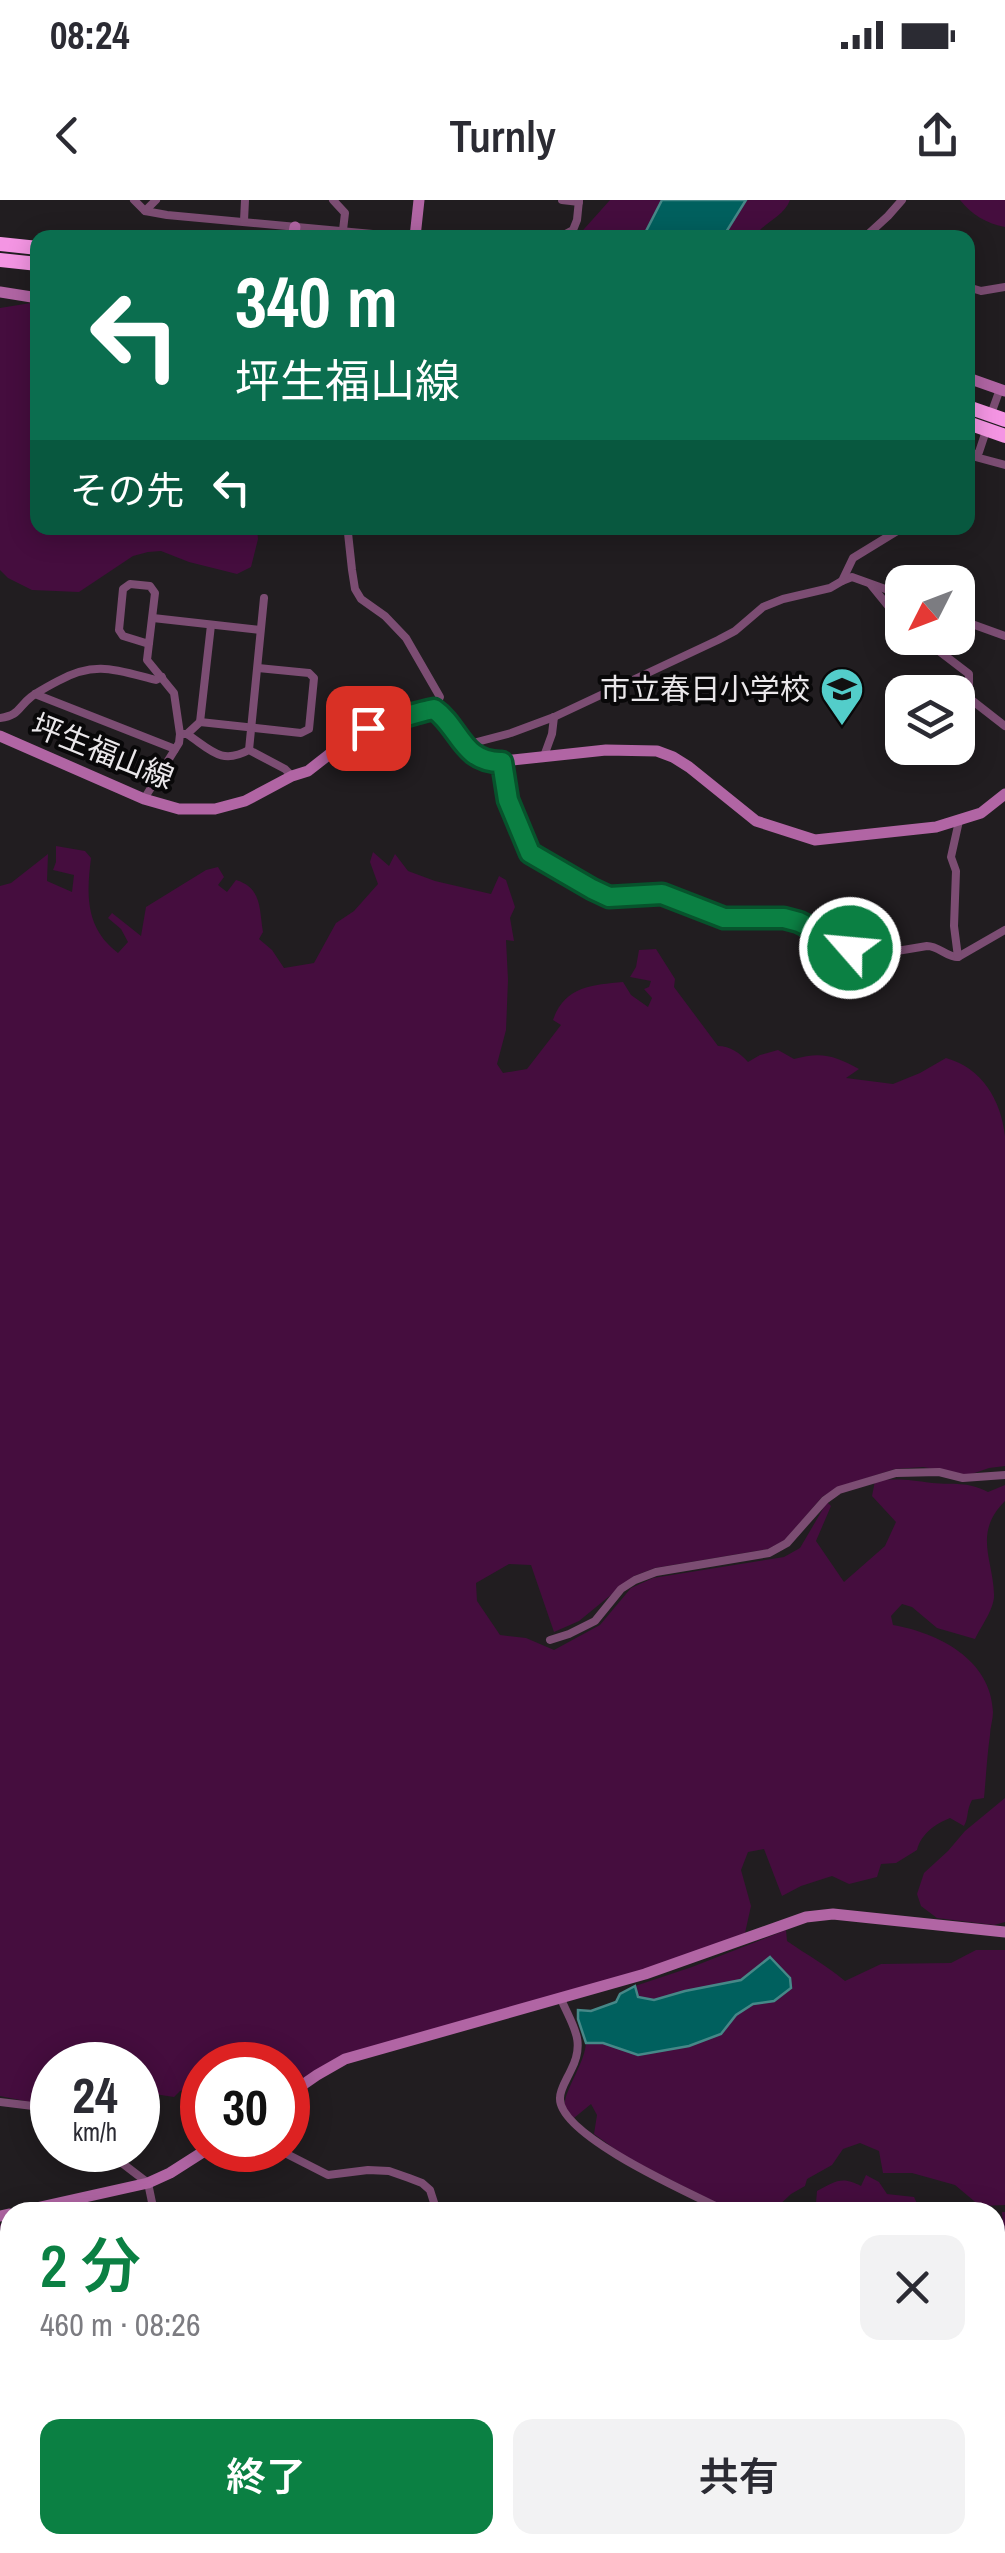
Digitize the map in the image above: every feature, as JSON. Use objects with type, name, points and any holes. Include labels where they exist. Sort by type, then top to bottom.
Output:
[{"type":"highway","points":[[4,244],[30,247]]},
{"type":"highway","points":[[0,260],[30,263]]},
{"type":"highway","points":[[975,409],[1005,420]]},
{"type":"highway","points":[[975,426],[1005,436]]},
{"type":"main road","points":[[416,230],[418,200]]},
{"type":"main road","points":[[0,292],[30,297]]},
{"type":"main road","points":[[975,381],[1001,391]]},
{"type":"main road","points":[[434,709],[467,748],[486,760],[502,762],[606,750],[657,751],[689,767],[756,821],[816,840],[936,827],[982,813],[1005,794]]},
{"type":"main road","name":"坪生福山線","points":[[0,736],[144,798],[179,808],[215,809],[308,771],[359,731],[434,709]]},
{"type":"main road","points":[[310,2079],[345,2060],[384,2046],[645,1974],[806,1917],[833,1914],[1005,1932]]},
{"type":"main road","points":[[63,2202],[148,2183],[180,2166]]},
{"type":"street","points":[[134,200],[145,211],[244,221],[285,230]]},
{"type":"street","points":[[145,211],[156,200]]},
{"type":"street","points":[[244,200],[244,221]]},
{"type":"street","points":[[334,200],[344,214],[343,230]]},
{"type":"street","points":[[562,200],[579,201],[573,230]]},
{"type":"street","points":[[873,230],[902,200]]},
{"type":"street","points":[[975,289],[1005,287]]},
{"type":"street","points":[[975,449],[1001,391]]},
{"type":"street","points":[[975,457],[1005,466]]},
{"type":"street","points":[[350,535],[352,570],[360,599],[385,616],[406,638],[440,697],[434,709]]},
{"type":"street","points":[[842,581],[854,558],[891,535]]},
{"type":"street","points":[[467,748],[554,716],[726,636],[762,607],[783,599],[830,588],[852,578],[871,586],[885,603]]},
{"type":"street","points":[[149,644],[123,636],[119,630],[123,589],[130,584],[150,586],[155,593],[153,618],[147,660],[174,693],[184,734],[222,758],[249,750]]},
{"type":"street","points":[[871,586],[885,588]]},
{"type":"street","points":[[249,750],[264,598]]},
{"type":"street","points":[[153,618],[260,630]]},
{"type":"street","points":[[200,722],[210,624]]},
{"type":"street","points":[[975,625],[1005,636]]},
{"type":"street","points":[[946,655],[969,674],[969,698],[1005,726]]},
{"type":"street","points":[[0,718],[12,716],[35,694],[76,671],[94,668],[156,680],[162,677]]},
{"type":"street","points":[[144,798],[184,734],[200,722],[301,733],[309,729],[314,678],[309,673],[258,668]]},
{"type":"street","points":[[35,694],[175,750]]},
{"type":"street","points":[[544,756],[554,716]]},
{"type":"street","points":[[249,750],[292,776]]},
{"type":"street","points":[[502,762],[508,800],[530,853],[609,897],[662,894],[724,918],[784,918],[872,960],[885,952],[927,946],[958,957],[1005,930]]},
{"type":"street","points":[[958,957],[954,926],[956,872],[951,857],[959,821]]},
{"type":"street","points":[[550,1640],[594,1621],[621,1590],[656,1572],[769,1553],[787,1543],[839,1490],[896,1473],[940,1472],[963,1478],[1005,1475]]},
{"type":"street","points":[[561,1998],[580,2044],[580,2054],[560,2092],[559,2103],[564,2112],[601,2146],[708,2202]]},
{"type":"street","points":[[0,2102],[30,2106]]},
{"type":"street","points":[[310,2166],[328,2175],[389,2171],[422,2183],[430,2190],[434,2202]]},
{"type":"street","points":[[134,2172],[148,2183],[152,2202]]},
{"type":"shaded area","points":[[610,200],[790,200],[761,230],[583,230]]},
{"type":"shaded area","points":[[960,200],[1005,200],[1005,227],[980,218]]},
{"type":"shaded area","points":[[30,303],[30,535],[258,535],[251,567],[237,574],[161,551],[148,552],[133,556],[79,592],[32,590],[0,570],[0,308]]},
{"type":"shaded area","points":[[56,846],[85,851],[91,858],[92,916],[102,937],[118,953],[128,942],[108,918],[112,913],[141,936],[146,907],[206,870],[218,867],[224,877],[218,885],[227,892],[236,880],[255,894],[263,932],[259,939],[284,968],[314,963],[336,923],[354,911],[378,884],[370,862],[373,852],[389,866],[395,854],[408,871],[491,894],[499,876],[506,880],[515,907],[510,918],[514,941],[506,940],[506,1030],[497,1064],[503,1073],[527,1069],[561,1025],[553,1020],[558,1009],[581,989],[623,982],[631,995],[648,1007],[652,998],[644,989],[651,981],[630,977],[639,950],[656,949],[675,979],[674,987],[718,1046],[727,1047],[748,1062],[778,1050],[794,1059],[828,1056],[859,1069],[846,1078],[893,1084],[946,1058],[970,1069],[988,1087],[1005,1136],[1005,1466],[969,1475],[923,1467],[895,1469],[838,1487],[822,1497],[785,1540],[768,1549],[655,1568],[634,1576],[579,1621],[554,1632],[531,1565],[509,1564],[476,1583],[477,1601],[500,1635],[526,1638],[554,1650],[600,1625],[631,1588],[653,1578],[784,1557],[800,1548],[827,1502],[831,1506],[816,1541],[844,1582],[885,1546],[896,1522],[872,1496],[875,1481],[960,1484],[988,1492],[1005,1485],[1005,1501],[995,1513],[987,1535],[994,1599],[975,1639],[937,1628],[912,1607],[902,1604],[891,1616],[893,1625],[927,1635],[959,1652],[983,1677],[990,1693],[993,1715],[984,1798],[972,1800],[964,1826],[950,1818],[939,1823],[925,1834],[917,1850],[896,1863],[881,1864],[877,1877],[849,1884],[832,1876],[782,1896],[764,1849],[748,1852],[741,1870],[751,1906],[745,1933],[643,1972],[567,1992],[310,2076],[310,2042],[180,2042],[180,2091],[174,2097],[160,2095],[160,2042],[30,2042],[30,2102],[0,2096],[0,886],[11,883],[48,854],[47,881],[72,892],[74,875],[53,870]]},
{"type":"shaded area","points":[[1005,1798],[1005,1922],[994,1925],[937,1918],[921,1906],[917,1894],[924,1873]]},
{"type":"shaded area","points":[[786,1930],[787,1941],[845,1981],[881,1964],[951,1963],[976,1950],[1005,1950],[1005,2202],[975,2202],[955,2185],[912,2173],[883,2173],[879,2151],[860,2143],[843,2149],[832,2165],[807,2179],[805,2186],[783,2202],[714,2202],[626,2157],[594,2134],[597,2115],[591,2104],[574,2118],[565,2105],[586,2043],[603,2043],[638,2055],[689,2046],[721,2034],[736,2015],[753,2004],[774,2001],[790,1989],[790,1978],[770,1957],[741,1980],[654,2000],[638,1997],[635,1986]]},
{"type":"shaded area","points":[[866,2175],[879,2182],[887,2194],[914,2197],[916,2202],[816,2202],[817,2191],[839,2181],[861,2186]]},
{"type":"water","points":[[662,200],[746,200],[727,230],[647,230]]},
{"type":"water","points":[[770,1957],[790,1978],[791,1988],[774,2001],[753,2004],[736,2015],[721,2034],[689,2046],[638,2055],[603,2043],[586,2043],[578,2010],[591,2011],[616,2002],[620,1994],[635,1986],[638,1997],[654,2000],[741,1980]]},
{"type":"place","name":"市立春日小学校","points":[[842,727]]},
{"type":"route","points":[[368,728],[428,710],[440,713],[477,756],[502,762],[508,800],[530,853],[609,897],[662,894],[724,918],[784,918],[850,948]]}]
